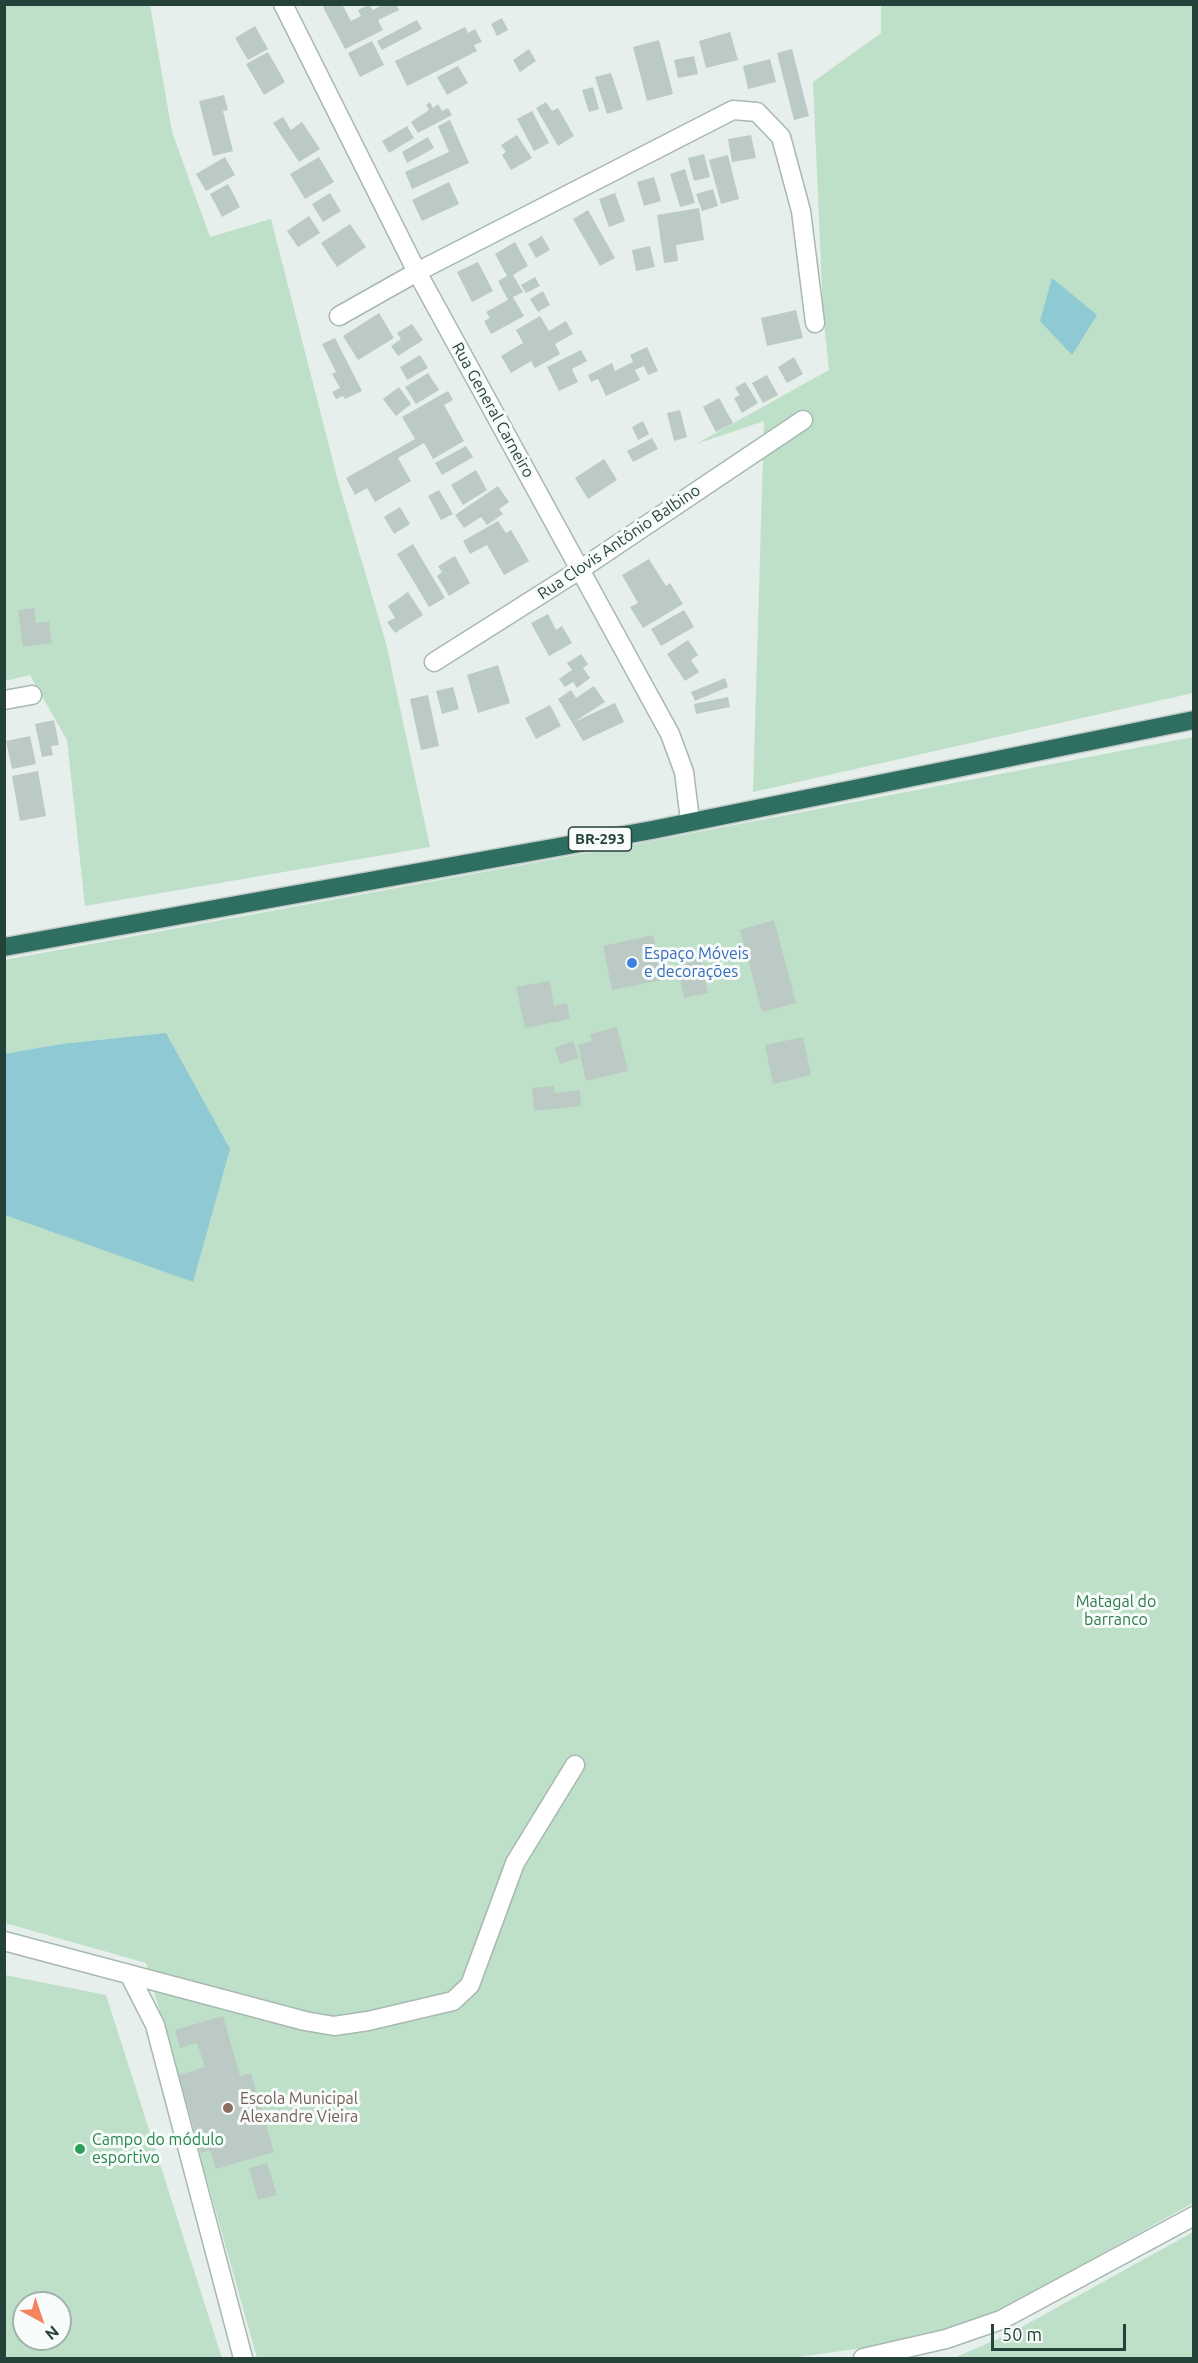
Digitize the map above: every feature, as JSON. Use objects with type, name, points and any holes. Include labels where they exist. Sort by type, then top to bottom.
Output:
[{"type":"highway","name":"BR-293","points":[[4,946],[430,872],[652,830],[690,820],[1194,720]]},
{"type":"street","name":"Rua General Carneiro","points":[[283,4],[417,272],[670,734],[684,772],[690,820]]},
{"type":"street","points":[[339,316],[417,272],[733,110],[757,112],[781,137],[798,200],[815,323]]},
{"type":"street","name":"Rua Clovis Antônio Balbino","points":[[434,662],[581,569],[802,420]]},
{"type":"street","points":[[4,700],[32,695]]},
{"type":"street","points":[[4,1941],[305,2021],[334,2025],[368,2021],[453,2001],[470,1985],[515,1863],[575,1765]]},
{"type":"street","points":[[129,1974],[155,2025],[243,2358]]},
{"type":"street","points":[[863,2358],[946,2339],[1001,2320],[1194,2216]]},
{"type":"green space","points":[[5,5],[150,5],[172,132],[210,237],[271,219],[338,481],[386,643],[430,847],[85,906],[67,740],[30,675],[5,681]]},
{"type":"green space","points":[[881,5],[1193,5],[1193,693],[753,792],[764,421],[696,444],[829,370],[823,312],[813,82],[881,33]]},
{"type":"green space","name":"Matagal do barranco","points":[[1193,737],[1193,2203],[987,2318],[877,2346],[792,2358],[257,2358],[146,1963],[5,1923],[4,960],[620,847]]},
{"type":"green space","name":"Campo do módulo esportivo","points":[[5,1975],[106,1995],[222,2358],[5,2358]]},
{"type":"green space","points":[[1193,2232],[1193,2358],[954,2358],[1011,2333]]},
{"type":"water","points":[[1052,278],[1097,315],[1072,355],[1040,321]]},
{"type":"water","points":[[166,1033],[230,1149],[193,1282],[5,1215],[5,1054],[62,1044]]},
{"type":"building","points":[[328,4],[342,4],[351,21],[361,16],[358,10],[369,5],[373,10],[384,4],[396,4],[399,10],[378,20],[383,30],[345,49],[323,7]]},
{"type":"building","points":[[502,18],[508,30],[497,36],[491,24]]},
{"type":"building","points":[[417,20],[422,29],[382,50],[377,41]]},
{"type":"building","points":[[255,26],[268,49],[248,60],[235,38]]},
{"type":"building","points":[[465,27],[468,33],[475,29],[482,42],[474,45],[477,51],[407,86],[395,61]]},
{"type":"building","points":[[730,32],[738,60],[706,68],[699,41]]},
{"type":"building","points":[[659,40],[673,94],[647,101],[633,47]]},
{"type":"building","points":[[372,41],[384,65],[360,77],[348,53]]},
{"type":"building","points":[[529,49],[536,61],[520,72],[513,60]]},
{"type":"building","points":[[792,49],[809,116],[794,120],[777,53]]},
{"type":"building","points":[[268,52],[285,82],[264,95],[246,64]]},
{"type":"building","points":[[694,56],[698,74],[678,78],[674,60]]},
{"type":"building","points":[[770,59],[776,82],[748,89],[743,66]]},
{"type":"building","points":[[458,66],[468,83],[447,95],[437,77]]},
{"type":"building","points":[[611,73],[623,109],[607,114],[595,77]]},
{"type":"building","points":[[593,87],[599,109],[589,112],[582,90]]},
{"type":"building","points":[[224,95],[228,110],[223,111],[233,151],[213,156],[199,101]]},
{"type":"building","points":[[430,102],[433,108],[438,104],[442,111],[448,108],[452,115],[418,133],[411,122],[429,110],[426,105]]},
{"type":"building","points":[[546,102],[552,111],[558,108],[574,136],[558,146],[536,108]]},
{"type":"building","points":[[532,111],[549,143],[534,151],[517,119]]},
{"type":"building","points":[[283,117],[291,130],[302,122],[320,149],[299,162],[273,123]]},
{"type":"building","points":[[450,120],[469,163],[412,189],[405,172],[449,152],[438,126]]},
{"type":"building","points":[[407,126],[414,138],[389,153],[382,141]]},
{"type":"building","points":[[517,135],[532,158],[511,170],[502,155],[506,152],[501,145]]},
{"type":"building","points":[[751,135],[756,158],[732,162],[728,139]]},
{"type":"building","points":[[428,137],[434,148],[407,163],[402,152]]},
{"type":"building","points":[[704,154],[710,177],[694,181],[688,158]]},
{"type":"building","points":[[728,155],[739,199],[721,204],[709,160]]},
{"type":"building","points":[[225,157],[235,175],[206,191],[196,174]]},
{"type":"building","points":[[319,157],[334,182],[305,199],[290,174]]},
{"type":"building","points":[[685,169],[695,203],[680,207],[670,174]]},
{"type":"building","points":[[654,177],[661,201],[644,206],[637,182]]},
{"type":"building","points":[[449,182],[459,204],[422,221],[412,200]]},
{"type":"building","points":[[228,184],[240,207],[222,217],[210,194]]},
{"type":"building","points":[[713,189],[718,206],[702,211],[696,194]]},
{"type":"building","points":[[330,193],[341,211],[323,222],[312,204]]},
{"type":"building","points":[[615,193],[625,221],[609,227],[599,199]]},
{"type":"building","points":[[699,208],[704,240],[676,245],[678,261],[664,263],[657,215]]},
{"type":"building","points":[[588,210],[615,258],[600,266],[573,219]]},
{"type":"building","points":[[309,216],[320,233],[298,247],[287,231]]},
{"type":"building","points":[[350,224],[366,247],[337,267],[321,243]]},
{"type":"building","points":[[542,236],[550,250],[536,258],[528,244]]},
{"type":"building","points":[[515,242],[528,266],[513,275],[523,292],[513,297],[524,316],[491,334],[484,321],[490,318],[486,312],[508,300],[498,281],[507,276],[495,254]]},
{"type":"building","points":[[650,246],[655,267],[636,271],[632,250]]},
{"type":"building","points":[[478,262],[493,291],[472,302],[457,272]]},
{"type":"building","points":[[535,277],[540,286],[526,293],[521,285]]},
{"type":"building","points":[[543,291],[550,305],[538,312],[530,299]]},
{"type":"building","points":[[796,310],[803,338],[767,346],[761,318]]},
{"type":"building","points":[[379,313],[394,338],[358,360],[343,336]]},
{"type":"building","points":[[540,316],[549,331],[566,321],[573,334],[555,344],[560,354],[535,368],[531,361],[511,373],[501,356],[523,343],[516,330]]},
{"type":"building","points":[[412,324],[423,340],[398,356],[391,346],[401,339],[397,333]]},
{"type":"building","points":[[335,338],[362,391],[345,399],[343,396],[336,399],[332,392],[340,388],[332,374],[336,372],[322,344]]},
{"type":"building","points":[[647,347],[658,371],[648,375],[644,366],[635,370],[640,380],[606,396],[598,379],[591,382],[588,375],[612,363],[615,371],[633,362],[630,355]]},
{"type":"building","points":[[581,350],[587,361],[572,369],[578,382],[559,391],[547,367]]},
{"type":"building","points":[[420,355],[428,368],[407,380],[400,367]]},
{"type":"building","points":[[794,357],[803,374],[787,383],[778,367]]},
{"type":"building","points":[[428,373],[439,390],[416,404],[405,387]]},
{"type":"building","points":[[767,375],[778,395],[763,403],[752,383]]},
{"type":"building","points":[[745,382],[758,403],[742,413],[734,398],[740,395],[735,388]]},
{"type":"building","points":[[399,387],[411,404],[396,416],[383,399]]},
{"type":"building","points":[[448,391],[453,400],[444,405],[464,441],[433,459],[424,443],[398,458],[411,481],[375,502],[367,488],[355,495],[346,478],[415,439],[402,417]]},
{"type":"building","points":[[719,398],[733,423],[716,432],[703,407]]},
{"type":"building","points":[[680,410],[687,437],[674,441],[667,413]]},
{"type":"building","points":[[643,421],[649,434],[638,440],[632,427]]},
{"type":"building","points":[[652,438],[658,449],[633,462],[627,451]]},
{"type":"building","points":[[466,446],[473,457],[442,475],[435,463]]},
{"type":"building","points":[[604,459],[617,480],[588,499],[575,478]]},
{"type":"building","points":[[476,470],[487,490],[463,505],[451,485]]},
{"type":"building","points":[[498,486],[509,502],[499,509],[503,514],[487,525],[481,517],[464,528],[455,515]]},
{"type":"building","points":[[439,490],[453,514],[441,520],[428,496]]},
{"type":"building","points":[[400,507],[410,524],[394,534],[384,517]]},
{"type":"building","points":[[498,521],[506,533],[511,530],[529,561],[504,575],[487,545],[470,554],[463,541]]},
{"type":"building","points":[[413,544],[445,598],[429,607],[397,554]]},
{"type":"building","points":[[455,556],[470,583],[449,596],[437,576],[442,572],[438,566]]},
{"type":"building","points":[[649,559],[666,586],[670,583],[683,604],[643,628],[630,607],[638,603],[622,575]]},
{"type":"building","points":[[408,592],[423,615],[395,633],[387,622],[395,618],[388,606]]},
{"type":"building","points":[[34,608],[36,623],[49,621],[52,643],[23,647],[18,610]]},
{"type":"building","points":[[684,610],[694,627],[661,646],[651,629]]},
{"type":"building","points":[[548,614],[556,630],[562,626],[572,643],[549,656],[531,623]]},
{"type":"building","points":[[688,640],[698,655],[691,660],[699,672],[685,681],[667,654]]},
{"type":"building","points":[[581,654],[588,664],[583,668],[590,678],[577,688],[573,682],[565,687],[559,679],[572,670],[567,663]]},
{"type":"building","points":[[498,665],[510,703],[478,713],[467,675]]},
{"type":"building","points":[[725,678],[728,687],[695,701],[691,692]]},
{"type":"building","points":[[594,686],[605,702],[574,722],[615,703],[624,722],[583,741],[558,699],[571,690],[576,698]]},
{"type":"building","points":[[453,687],[459,709],[442,714],[436,691]]},
{"type":"building","points":[[428,695],[439,746],[421,750],[410,699]]},
{"type":"building","points":[[728,697],[730,707],[696,714],[694,704]]},
{"type":"building","points":[[550,705],[561,726],[536,739],[525,718]]},
{"type":"building","points":[[54,720],[59,745],[51,746],[53,755],[42,757],[35,724]]},
{"type":"building","points":[[30,736],[36,764],[12,769],[6,741]]},
{"type":"building","points":[[38,771],[46,816],[20,821],[12,776]]},
{"type":"building","points":[[774,920],[796,1003],[762,1012],[740,930]]},
{"type":"building","name":"Espaço Móveis e decorações","points":[[653,935],[662,980],[612,990],[603,946]]},
{"type":"building","points":[[700,957],[708,993],[684,998],[677,962]]},
{"type":"building","points":[[550,981],[554,1006],[567,1003],[570,1019],[525,1028],[516,987]]},
{"type":"building","points":[[617,1027],[628,1071],[586,1081],[578,1045],[592,1041],[590,1034]]},
{"type":"building","points":[[803,1037],[811,1075],[773,1084],[765,1045]]},
{"type":"building","points":[[573,1041],[579,1058],[560,1064],[555,1048]]},
{"type":"building","points":[[554,1086],[555,1093],[580,1090],[581,1106],[534,1111],[532,1088]]},
{"type":"building","points":[[223,2016],[240,2076],[251,2073],[274,2152],[216,2169],[210,2150],[201,2153],[179,2075],[205,2067],[197,2043],[180,2048],[175,2030]]},
{"type":"building","points":[[267,2163],[277,2195],[258,2200],[249,2168]]},
{"type":"place","name":"Espaço Móveis e decorações","points":[[632,963]]},
{"type":"place","name":"Escola Municipal Alexandre Vieira","points":[[228,2108]]},
{"type":"place","name":"Campo do módulo esportivo","points":[[80,2149]]}]
